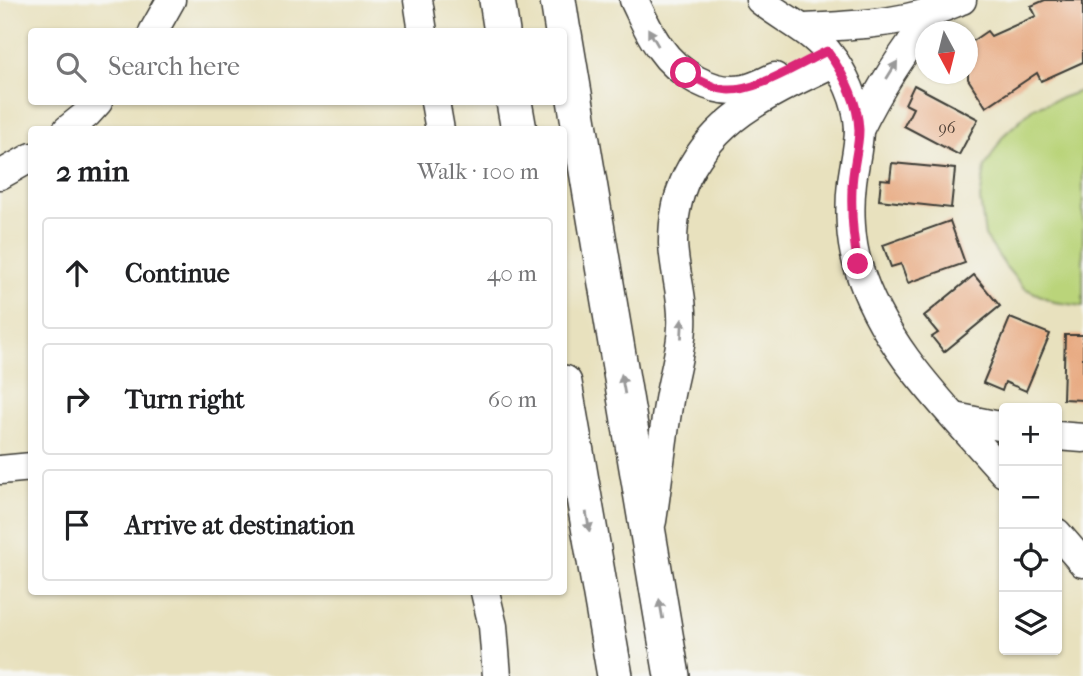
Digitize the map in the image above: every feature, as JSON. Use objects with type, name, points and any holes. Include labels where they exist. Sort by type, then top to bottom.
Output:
[{"type":"main road","points":[[497,0],[501,28]]},
{"type":"main road","points":[[558,0],[562,28]]},
{"type":"main road","points":[[567,56],[672,676]]},
{"type":"main road","points":[[515,105],[518,126]]},
{"type":"main road","points":[[567,400],[615,676]]},
{"type":"street","points":[[155,28],[171,0]]},
{"type":"street","points":[[418,0],[422,28]]},
{"type":"street","points":[[634,0],[651,35],[672,62],[686,73],[739,100]]},
{"type":"street","points":[[760,0],[776,13],[804,28],[831,57],[845,78],[859,130]]},
{"type":"street","points":[[804,28],[869,23],[934,11],[962,0]]},
{"type":"street","points":[[934,11],[893,68],[859,130],[852,186],[853,237],[858,264],[878,317],[898,349],[999,467]]},
{"type":"street","points":[[650,541],[665,421],[681,346],[682,300],[673,244],[674,215],[682,187],[694,161],[711,138],[732,118],[739,100],[757,85],[831,57]]},
{"type":"street","points":[[436,105],[439,126]]},
{"type":"street","points":[[0,175],[28,159]]},
{"type":"street","points":[[955,416],[999,426]]},
{"type":"street","points":[[1062,436],[1083,438]]},
{"type":"street","points":[[0,470],[28,467]]},
{"type":"street","points":[[1062,539],[1083,563]]},
{"type":"street","points":[[486,595],[493,626],[497,676]]},
{"type":"green space","points":[[1083,90],[1082,306],[1054,302],[1024,288],[985,236],[980,199],[985,167],[1003,136],[1033,108]]},
{"type":"building","points":[[1045,0],[1083,0],[1083,62],[1041,81],[1037,73],[986,107],[971,84],[978,84],[978,37],[987,31],[991,36],[1036,16],[1031,6]]},
{"type":"building","points":[[914,85],[978,119],[959,155],[904,126],[913,108],[905,104]]},
{"type":"building","points":[[892,163],[955,169],[951,208],[879,200],[881,179],[890,180]]},
{"type":"building","points":[[950,221],[965,263],[908,283],[901,264],[891,267],[883,245]]},
{"type":"building","points":[[974,275],[1000,306],[944,352],[932,337],[938,333],[924,316]]},
{"type":"building","points":[[1010,318],[1050,334],[1026,391],[1005,382],[1002,391],[983,383]]},
{"type":"building","points":[[1065,335],[1083,335],[1083,400],[1063,399]]},
{"type":"route","points":[[686,73],[719,89],[751,88],[827,51],[845,78],[859,130],[851,215],[858,264]]}]
